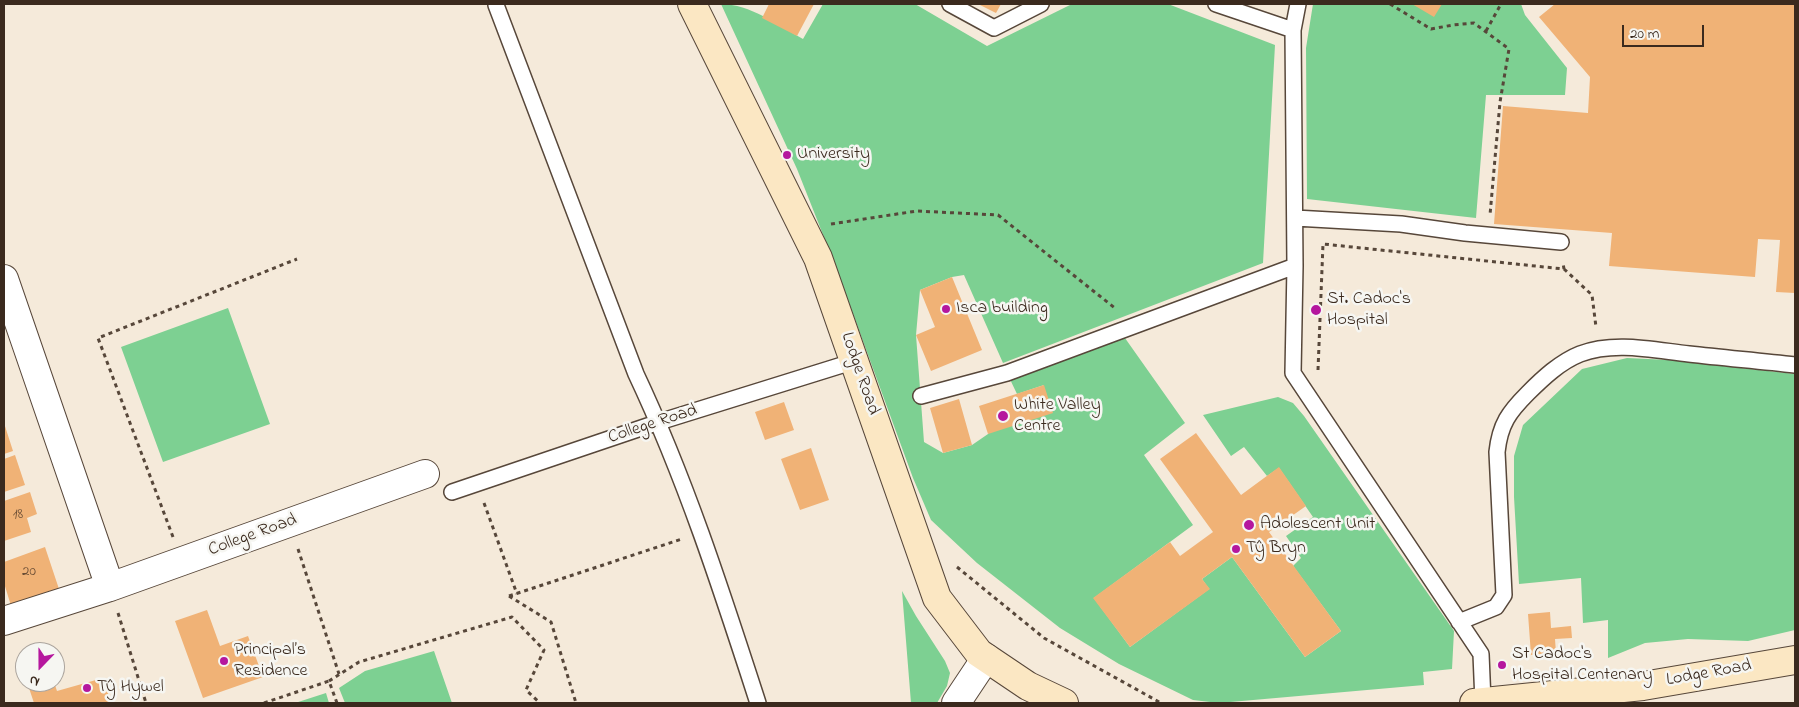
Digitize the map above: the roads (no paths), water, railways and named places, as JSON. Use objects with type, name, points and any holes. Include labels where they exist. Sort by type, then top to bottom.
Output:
[{"type":"street","name":"Lodge Road","points":[[692,4],[818,258],[937,598],[979,653],[1028,686],[1064,703]]},
{"type":"street","points":[[4,279],[110,587]]},
{"type":"street","name":"College Road","points":[[4,621],[110,587],[425,474]]},
{"type":"street","points":[[956,703],[986,658]]},
{"type":"street","name":"Lodge Road","points":[[1478,703],[1643,686],[1795,660]]},
{"type":"lane","points":[[950,4],[994,28],[1041,4]]},
{"type":"lane","points":[[1216,4],[1293,30]]},
{"type":"lane","points":[[1298,4],[1293,30],[1295,218],[1293,373],[1481,654],[1478,703]]},
{"type":"lane","points":[[496,5],[633,365],[659,422],[721,589],[758,703]]},
{"type":"lane","points":[[1295,218],[1401,224],[1561,242]]},
{"type":"lane","points":[[921,396],[1007,373],[1295,266]]},
{"type":"lane","points":[[1459,622],[1496,607],[1504,595],[1497,452],[1498,438],[1504,421],[1513,408],[1558,365],[1580,354],[1608,347],[1638,348],[1795,365]]},
{"type":"lane","name":"College Road","points":[[452,492],[659,422],[855,362]]},
{"type":"place","name":"University","points":[[787,155]]},
{"type":"place","name":"Isca building","points":[[946,309]]},
{"type":"place","name":"St. Cadoc's Hospital","points":[[1316,310]]},
{"type":"place","name":"White Valley Centre","points":[[1003,416]]},
{"type":"place","name":"Adolescent Unit","points":[[1249,525]]},
{"type":"place","name":"Tŷ Bryn","points":[[1236,549]]},
{"type":"place","name":"Principal’s Residence","points":[[224,661]]},
{"type":"place","name":"St Cadoc's Hospital Centenary","points":[[1502,665]]},
{"type":"place","name":"Tŷ Hywel","points":[[87,688]]}]
